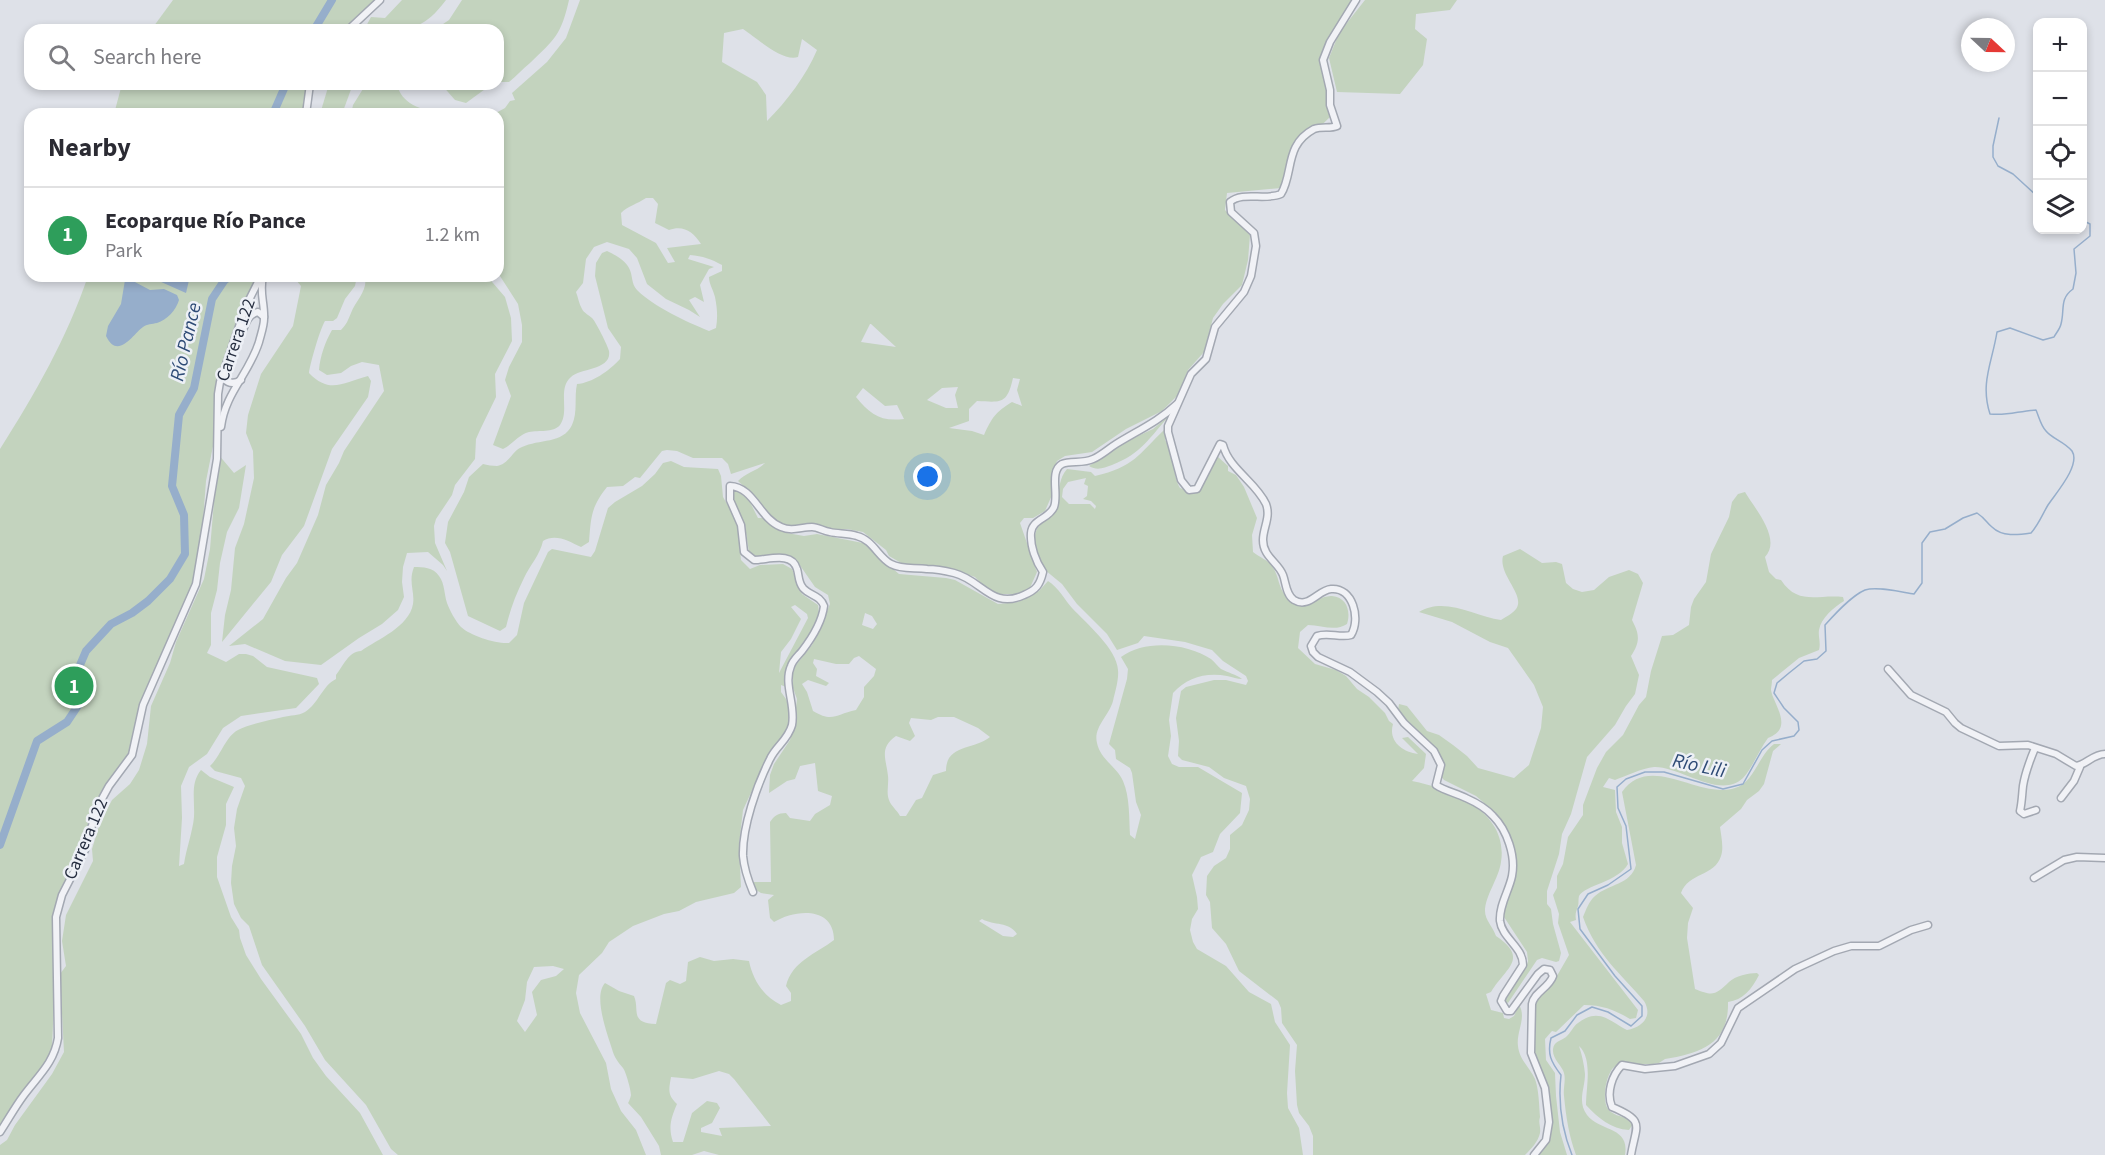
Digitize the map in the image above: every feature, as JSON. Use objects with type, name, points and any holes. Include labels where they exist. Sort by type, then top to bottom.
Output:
[{"type":"street","points":[[354,24],[380,0]]},
{"type":"street","points":[[1356,0],[1330,42],[1323,60],[1330,90],[1330,105],[1338,123],[1337,126],[1334,128],[1321,127],[1304,137],[1292,154],[1281,194],[1265,197],[1236,197],[1230,202],[1231,212],[1254,232],[1256,246],[1251,276],[1244,292],[1215,327],[1206,358],[1191,374],[1168,426],[1168,432],[1181,480],[1189,490],[1197,489],[1220,444],[1223,445],[1227,457],[1266,505],[1267,520],[1263,545],[1272,562],[1283,573],[1289,596],[1294,601],[1310,601],[1334,588],[1343,592],[1351,600],[1356,622],[1351,634],[1346,636],[1321,634],[1312,641],[1312,652],[1350,672],[1389,703],[1404,723],[1434,751],[1439,759],[1441,765],[1436,785],[1467,798],[1494,817],[1510,845],[1513,856],[1513,873],[1501,908],[1500,921],[1502,928],[1520,953],[1523,965],[1503,996],[1502,1004],[1507,1011],[1511,1011],[1538,974],[1544,969],[1550,970],[1553,976],[1546,988],[1533,999],[1532,1004],[1531,1053],[1545,1088],[1549,1122],[1546,1140],[1534,1155]]},
{"type":"street","points":[[307,108],[309,90]]},
{"type":"street","name":"Carrera 122","points":[[218,441],[218,394],[224,366],[246,306],[259,282]]},
{"type":"street","name":"Carrera 122","points":[[0,1132],[24,1095],[43,1074],[56,1050],[58,994],[56,917],[58,907],[85,850],[97,808],[109,786],[132,755],[143,705],[196,584],[208,520],[224,407],[257,349],[264,317],[262,282]]},
{"type":"street","points":[[232,348],[250,316],[258,312],[264,317]]},
{"type":"street","points":[[224,366],[226,381],[235,383],[241,379]]},
{"type":"street","points":[[753,892],[744,865],[743,854],[747,819],[770,758],[788,736],[792,723],[794,709],[790,694],[789,668],[813,635],[821,620],[824,606],[818,597],[803,589],[797,567],[793,562],[780,557],[754,560],[744,552],[741,525],[730,500],[730,486],[745,490],[762,513],[781,528],[790,530],[814,527],[832,533],[846,533],[860,537],[868,540],[888,563],[898,567],[928,568],[956,574],[973,581],[985,593],[999,599],[1020,597],[1035,590],[1041,581],[1043,572],[1036,561],[1031,531],[1036,522],[1047,516],[1054,507],[1057,491],[1055,477],[1060,465],[1096,458],[1151,424],[1178,402]]},
{"type":"street","points":[[1888,669],[1911,695],[1946,712],[1961,728],[1999,746],[2018,744],[2035,748],[2056,754],[2080,767]]},
{"type":"street","points":[[2035,748],[2025,776],[2024,800],[2020,811],[2024,814],[2036,810]]},
{"type":"street","points":[[2061,798],[2074,781],[2080,767],[2091,758],[2105,754]]},
{"type":"street","points":[[2034,878],[2064,860],[2077,857],[2105,858]]},
{"type":"street","points":[[1631,1155],[1637,1132],[1635,1123],[1631,1116],[1612,1107],[1610,1103],[1610,1087],[1614,1075],[1622,1065],[1645,1069],[1667,1066],[1709,1054],[1721,1043],[1738,1008],[1795,969],[1834,951],[1851,946],[1879,946],[1911,930],[1928,925]]},
{"type":"green space","points":[[173,0],[380,0],[354,24],[155,24]]},
{"type":"green space","points":[[402,0],[446,0],[437,11],[420,24],[367,24],[371,17],[385,18]]},
{"type":"green space","points":[[462,0],[569,0],[556,36],[509,82],[504,82],[504,24],[443,24],[449,20]]},
{"type":"green space","points":[[580,0],[1355,0],[1335,27],[1321,58],[1329,86],[1331,116],[1295,151],[1281,188],[1227,193],[1225,210],[1250,235],[1248,260],[1242,285],[1213,318],[1204,352],[1188,370],[1178,395],[1162,411],[1126,429],[1092,452],[1065,456],[1057,461],[1053,471],[1052,495],[1045,511],[1033,518],[1024,518],[1020,523],[1037,572],[1029,590],[1015,594],[996,594],[989,592],[975,577],[960,572],[903,564],[889,556],[886,550],[863,532],[847,529],[834,530],[818,525],[790,527],[782,525],[767,513],[757,498],[738,481],[765,463],[731,474],[728,464],[722,458],[693,458],[677,451],[667,450],[662,451],[640,478],[635,477],[623,486],[607,487],[593,513],[589,542],[581,547],[557,538],[543,541],[540,551],[518,590],[506,627],[500,631],[468,616],[450,552],[445,543],[448,522],[464,492],[469,477],[483,464],[501,465],[522,447],[563,435],[574,420],[577,384],[600,376],[620,359],[621,347],[608,328],[595,276],[596,263],[602,253],[607,251],[627,265],[634,285],[644,296],[681,319],[709,331],[716,328],[717,312],[709,277],[722,271],[722,265],[710,259],[690,255],[688,259],[714,267],[709,269],[700,285],[704,302],[695,297],[689,300],[700,317],[666,299],[647,284],[637,258],[629,249],[607,242],[594,247],[586,259],[583,283],[576,292],[582,309],[592,318],[602,334],[609,357],[601,365],[575,374],[567,382],[563,419],[557,428],[525,433],[503,449],[493,445],[511,396],[505,380],[522,342],[518,304],[504,282],[504,109],[510,101],[515,100],[512,93],[547,62],[566,38]],"holes":[[[743,29],[777,53],[792,58],[798,57],[802,39],[817,50],[795,88],[767,121],[766,95],[757,82],[722,62],[724,33]],[[646,198],[653,198],[658,204],[655,223],[669,230],[684,229],[695,236],[701,244],[667,248],[675,262],[668,263],[656,243],[622,225],[621,213]],[[871,324],[896,347],[861,342]],[[1013,378],[1020,379],[1017,390],[1022,406],[1012,402],[1002,409],[992,419],[984,435],[949,428],[969,421],[969,409],[977,401],[1002,400],[1011,387]],[[958,387],[955,395],[958,408],[946,408],[927,400],[942,388]],[[863,388],[885,406],[897,405],[904,419],[896,420],[876,416],[856,397]]]},
{"type":"green space","points":[[1365,0],[1457,0],[1450,10],[1416,14],[1415,29],[1427,39],[1423,65],[1400,94],[1337,92],[1329,58],[1339,33]]},
{"type":"green space","points":[[120,90],[309,90],[307,108],[116,108]]},
{"type":"green space","points":[[327,90],[351,90],[344,108],[322,108]]},
{"type":"green space","points":[[362,90],[399,90],[407,101],[419,108],[352,108]]},
{"type":"green space","points":[[446,90],[484,90],[466,103],[455,100]]},
{"type":"green space","points":[[86,282],[254,282],[243,305],[217,381],[214,404],[215,436],[206,481],[201,548],[193,583],[140,705],[129,754],[105,786],[94,807],[83,849],[55,906],[52,1048],[40,1071],[21,1093],[0,1125],[0,449],[49,365]]},
{"type":"green space","points":[[298,282],[356,282],[337,318],[333,321],[325,321],[309,373],[324,384],[331,385],[368,376],[371,381],[368,397],[332,449],[304,526],[282,555],[271,582],[222,642],[235,548],[244,524],[254,478],[253,451],[246,433],[248,415],[261,374],[293,326],[301,286]]},
{"type":"green space","points":[[365,282],[492,282],[505,297],[511,318],[512,341],[495,374],[496,397],[476,439],[475,459],[455,485],[452,495],[434,526],[435,543],[447,571],[428,552],[407,553],[403,567],[404,597],[398,610],[382,624],[321,665],[285,661],[245,644],[229,646],[263,619],[297,563],[318,515],[326,485],[344,451],[384,391],[379,365],[362,362],[341,373],[327,375],[319,370],[329,335],[332,330],[341,330],[346,324]]},
{"type":"green space","points":[[1170,415],[1130,456],[1103,468],[1089,466],[1125,442],[1153,429]]},
{"type":"green space","points":[[1165,429],[1167,432],[1165,440],[1171,451],[1175,476],[1180,488],[1194,493],[1198,490],[1217,456],[1228,466],[1228,471],[1236,475],[1244,487],[1257,518],[1252,535],[1253,552],[1272,566],[1281,589],[1287,597],[1303,605],[1332,596],[1341,599],[1347,606],[1347,624],[1333,628],[1308,625],[1300,632],[1298,648],[1315,664],[1336,670],[1346,676],[1357,689],[1369,697],[1393,724],[1393,736],[1398,745],[1418,754],[1402,738],[1408,737],[1426,754],[1424,768],[1412,781],[1460,797],[1475,806],[1496,829],[1501,844],[1501,862],[1487,899],[1485,914],[1496,936],[1512,951],[1513,957],[1508,970],[1491,992],[1486,994],[1491,1010],[1503,1013],[1504,1018],[1509,1019],[1514,1016],[1519,1005],[1522,1014],[1518,1041],[1519,1051],[1535,1079],[1540,1117],[1539,1136],[1525,1155],[1313,1155],[1313,1136],[1299,1113],[1297,1105],[1295,1071],[1297,1045],[1282,1023],[1278,1001],[1239,971],[1226,944],[1212,928],[1210,902],[1206,895],[1207,876],[1214,866],[1226,858],[1230,849],[1230,835],[1242,825],[1249,810],[1250,799],[1246,786],[1224,778],[1209,767],[1182,760],[1178,756],[1176,718],[1181,691],[1186,687],[1214,680],[1226,680],[1246,685],[1248,681],[1246,676],[1223,661],[1212,650],[1185,642],[1144,636],[1138,643],[1117,650],[1107,634],[1077,604],[1062,584],[1043,570],[1037,555],[1035,535],[1037,529],[1053,508],[1061,480],[1067,469],[1091,472],[1095,476],[1119,469],[1141,453]],"holes":[[[1086,478],[1084,484],[1088,486],[1087,496],[1083,499],[1091,501],[1096,506],[1095,509],[1090,504],[1069,504],[1062,497],[1063,489],[1068,482]]]},
{"type":"green space","points":[[218,454],[234,473],[246,465],[239,508],[227,532],[220,563],[217,590],[211,613],[211,645],[207,653],[226,662],[239,654],[246,654],[253,656],[267,667],[317,678],[319,684],[296,708],[241,716],[223,728],[207,754],[189,767],[181,786],[179,866],[184,864],[191,834],[194,817],[194,786],[201,770],[210,777],[234,787],[226,804],[226,825],[217,857],[217,877],[231,917],[239,930],[246,955],[301,1034],[313,1058],[326,1076],[360,1113],[383,1155],[0,1155],[0,1145],[7,1140],[15,1125],[52,1074],[64,1052],[60,974],[66,966],[62,941],[66,915],[93,861],[92,849],[100,823],[112,800],[130,784],[139,770],[147,744],[151,706],[204,579],[210,549]]},
{"type":"green space","points":[[671,461],[684,467],[718,469],[723,497],[737,521],[741,560],[750,569],[760,565],[783,564],[792,569],[802,594],[818,605],[819,612],[816,624],[799,651],[786,687],[781,685],[781,692],[789,708],[789,725],[783,737],[769,754],[743,810],[739,845],[741,887],[734,893],[696,902],[679,911],[633,926],[609,942],[602,953],[579,975],[576,993],[580,1013],[606,1063],[611,1089],[621,1111],[636,1130],[646,1155],[398,1155],[391,1149],[366,1105],[325,1060],[305,1026],[262,965],[249,926],[241,918],[234,904],[231,883],[236,846],[234,828],[237,809],[245,786],[241,778],[215,771],[210,766],[230,737],[238,730],[305,712],[336,679],[336,675],[353,653],[361,651],[399,626],[406,619],[413,604],[414,567],[424,567],[437,573],[442,582],[448,606],[461,627],[484,639],[509,643],[517,635],[524,603],[548,552],[552,549],[591,557],[595,551],[608,508],[642,486],[663,463]],"holes":[[[795,605],[807,614],[808,618],[779,673],[781,652],[791,639],[801,619],[791,607]],[[553,966],[564,969],[556,976],[541,980],[532,992],[537,1015],[525,1032],[517,1021],[525,1000],[527,982],[534,967]]]},
{"type":"green space","points":[[733,488],[749,500],[758,518],[763,518],[778,530],[804,536],[817,534],[863,543],[899,574],[955,580],[998,604],[1018,602],[1039,591],[1048,581],[1052,584],[1107,645],[1116,662],[1118,678],[1113,701],[1096,737],[1101,754],[1123,781],[1128,801],[1130,835],[1135,839],[1141,815],[1136,802],[1132,773],[1130,768],[1116,759],[1115,750],[1109,744],[1127,679],[1128,669],[1121,657],[1142,647],[1166,645],[1190,649],[1211,659],[1221,669],[1242,679],[1205,675],[1185,683],[1173,693],[1169,720],[1171,736],[1168,756],[1172,764],[1179,767],[1198,767],[1242,793],[1240,813],[1220,834],[1213,852],[1201,857],[1192,875],[1198,909],[1192,919],[1190,930],[1197,949],[1226,966],[1249,992],[1271,1004],[1275,1022],[1290,1045],[1288,1108],[1299,1128],[1303,1155],[719,1155],[704,1151],[692,1155],[661,1155],[659,1146],[641,1117],[628,1103],[631,1095],[628,1081],[614,1054],[602,1015],[600,997],[605,983],[634,996],[639,1018],[642,1021],[656,1024],[666,983],[670,980],[680,984],[686,981],[688,962],[700,957],[714,961],[733,959],[749,961],[760,987],[781,1005],[791,1001],[791,993],[786,986],[794,970],[834,940],[828,921],[812,913],[792,915],[774,922],[770,918],[768,900],[774,895],[761,893],[753,888],[752,882],[771,882],[770,822],[773,818],[778,814],[786,813],[790,818],[810,821],[815,814],[830,805],[832,796],[818,791],[815,763],[800,766],[795,779],[787,781],[769,793],[770,775],[774,764],[790,740],[794,724],[797,699],[793,688],[793,673],[819,631],[830,604],[828,595],[815,587],[799,564],[782,555],[752,557],[749,552],[745,526],[730,494]],"holes":[[[865,613],[872,616],[877,624],[873,629],[862,625]],[[859,656],[876,669],[874,676],[864,687],[864,697],[856,710],[830,717],[813,711],[802,684],[808,680],[826,686],[829,683],[816,676],[817,669],[813,663],[814,659],[836,664],[849,664]],[[938,717],[954,717],[978,728],[990,737],[951,756],[947,762],[946,771],[933,775],[922,798],[916,800],[906,816],[900,816],[888,797],[885,749],[896,736],[910,741],[915,736],[909,723],[911,718],[931,720]],[[982,919],[1006,925],[1017,934],[1013,937],[1003,936],[979,921]],[[719,1071],[729,1074],[771,1126],[719,1128],[722,1136],[701,1132],[701,1128],[712,1123],[720,1108],[717,1103],[707,1101],[692,1113],[683,1142],[673,1142],[671,1123],[677,1104],[670,1092],[671,1077],[693,1079]]]},
{"type":"green space","points":[[1745,492],[1769,533],[1769,550],[1765,557],[1769,572],[1801,596],[1843,597],[1844,601],[1822,621],[1819,630],[1819,650],[1799,658],[1772,680],[1771,690],[1780,716],[1780,728],[1776,734],[1768,738],[1743,778],[1734,784],[1712,784],[1676,771],[1654,767],[1639,770],[1615,780],[1609,778],[1603,787],[1615,790],[1616,812],[1622,827],[1622,843],[1628,864],[1617,875],[1582,892],[1579,896],[1576,920],[1570,922],[1638,1010],[1636,1018],[1630,1019],[1608,1009],[1584,1005],[1556,1032],[1552,1031],[1545,1039],[1546,1060],[1555,1073],[1560,1132],[1567,1155],[1536,1155],[1546,1137],[1549,1105],[1533,1055],[1535,1005],[1537,996],[1554,981],[1569,955],[1558,923],[1559,914],[1553,895],[1557,888],[1557,876],[1563,864],[1568,837],[1583,815],[1583,805],[1597,768],[1606,752],[1623,735],[1639,705],[1646,697],[1662,636],[1673,635],[1689,625],[1691,607],[1706,582],[1711,554],[1729,517],[1732,502],[1738,494]]},
{"type":"green space","points":[[1520,549],[1542,563],[1562,564],[1566,583],[1582,592],[1594,590],[1609,577],[1629,570],[1638,574],[1643,583],[1632,620],[1638,638],[1631,656],[1639,675],[1635,694],[1615,725],[1587,757],[1571,814],[1562,834],[1559,854],[1547,891],[1547,904],[1551,909],[1561,953],[1559,961],[1542,958],[1537,960],[1508,1003],[1505,1001],[1528,961],[1527,952],[1504,917],[1516,865],[1513,848],[1497,814],[1476,796],[1444,780],[1440,775],[1441,759],[1436,749],[1412,727],[1398,710],[1399,704],[1407,706],[1427,731],[1439,735],[1453,745],[1478,768],[1514,778],[1529,765],[1541,728],[1543,707],[1534,685],[1508,648],[1490,642],[1452,622],[1419,612],[1439,606],[1449,606],[1501,620],[1516,609],[1518,603],[1515,591],[1504,570],[1503,556]]},
{"type":"green space","points":[[1774,744],[1781,744],[1773,751],[1764,784],[1741,809],[1720,827],[1722,849],[1718,863],[1684,886],[1681,893],[1693,908],[1688,923],[1687,938],[1695,989],[1714,993],[1738,977],[1754,973],[1759,975],[1747,993],[1728,1002],[1724,1028],[1710,1044],[1659,1063],[1618,1064],[1612,1069],[1606,1086],[1606,1104],[1611,1112],[1628,1119],[1633,1124],[1629,1130],[1616,1128],[1605,1122],[1586,1105],[1587,1066],[1586,1058],[1579,1046],[1585,1074],[1582,1100],[1584,1110],[1593,1120],[1619,1134],[1625,1146],[1625,1155],[1576,1155],[1566,1111],[1564,1073],[1554,1056],[1554,1046],[1585,1018],[1604,1017],[1627,1030],[1638,1026],[1647,1016],[1647,1006],[1644,1001],[1602,952],[1588,930],[1583,917],[1593,898],[1629,877],[1636,865],[1622,792],[1633,781],[1646,776],[1661,776],[1706,788],[1721,790],[1735,788],[1747,781]]},
{"type":"water","points":[[125,282],[135,282],[150,290],[164,289],[177,295],[179,300],[164,320],[145,326],[126,343],[116,346],[106,336],[108,326],[121,304]]},
{"type":"water","points":[[161,282],[189,282],[186,293]]},
{"type":"waterway","name":"Río Pance","points":[[318,24],[332,0]]},
{"type":"waterway","name":"Río Pance","points":[[276,108],[283,90]]},
{"type":"waterway","name":"Río Lili","points":[[1999,118],[1993,157],[1998,166],[2013,174],[2033,192]]},
{"type":"waterway","name":"Río Lili","points":[[1572,1155],[1562,1116],[1561,1075],[1552,1062],[1550,1053],[1551,1038],[1565,1031],[1577,1015],[1592,1007],[1608,1012],[1631,1026],[1642,1016],[1642,1006],[1615,976],[1580,929],[1578,909],[1588,894],[1608,885],[1631,869],[1626,826],[1618,808],[1617,787],[1626,779],[1645,772],[1664,772],[1723,789],[1743,784],[1762,750],[1772,741],[1794,736],[1799,730],[1798,722],[1784,708],[1774,693],[1777,683],[1804,661],[1817,659],[1826,651],[1825,625],[1849,601],[1870,589],[1914,594],[1922,583],[1922,543],[1930,532],[1945,529],[1963,518],[1977,513],[1996,530],[2005,534],[2031,533],[2034,530],[2066,479],[2074,457],[2069,448],[2044,429],[2036,410],[1990,414],[1986,392],[1988,373],[1997,332],[2010,328],[2043,340],[2054,337],[2062,319],[2064,301],[2073,289],[2076,273],[2074,249],[2090,236],[2090,224],[2087,222]]},
{"type":"waterway","name":"Río Pance","points":[[0,845],[37,741],[67,722],[81,701],[77,672],[86,651],[111,624],[148,601],[170,579],[185,554],[184,515],[172,486],[179,415],[194,388],[212,299],[223,282]]},
{"type":"place","name":"Ecoparque Río Pance","points":[[74,686]]}]
